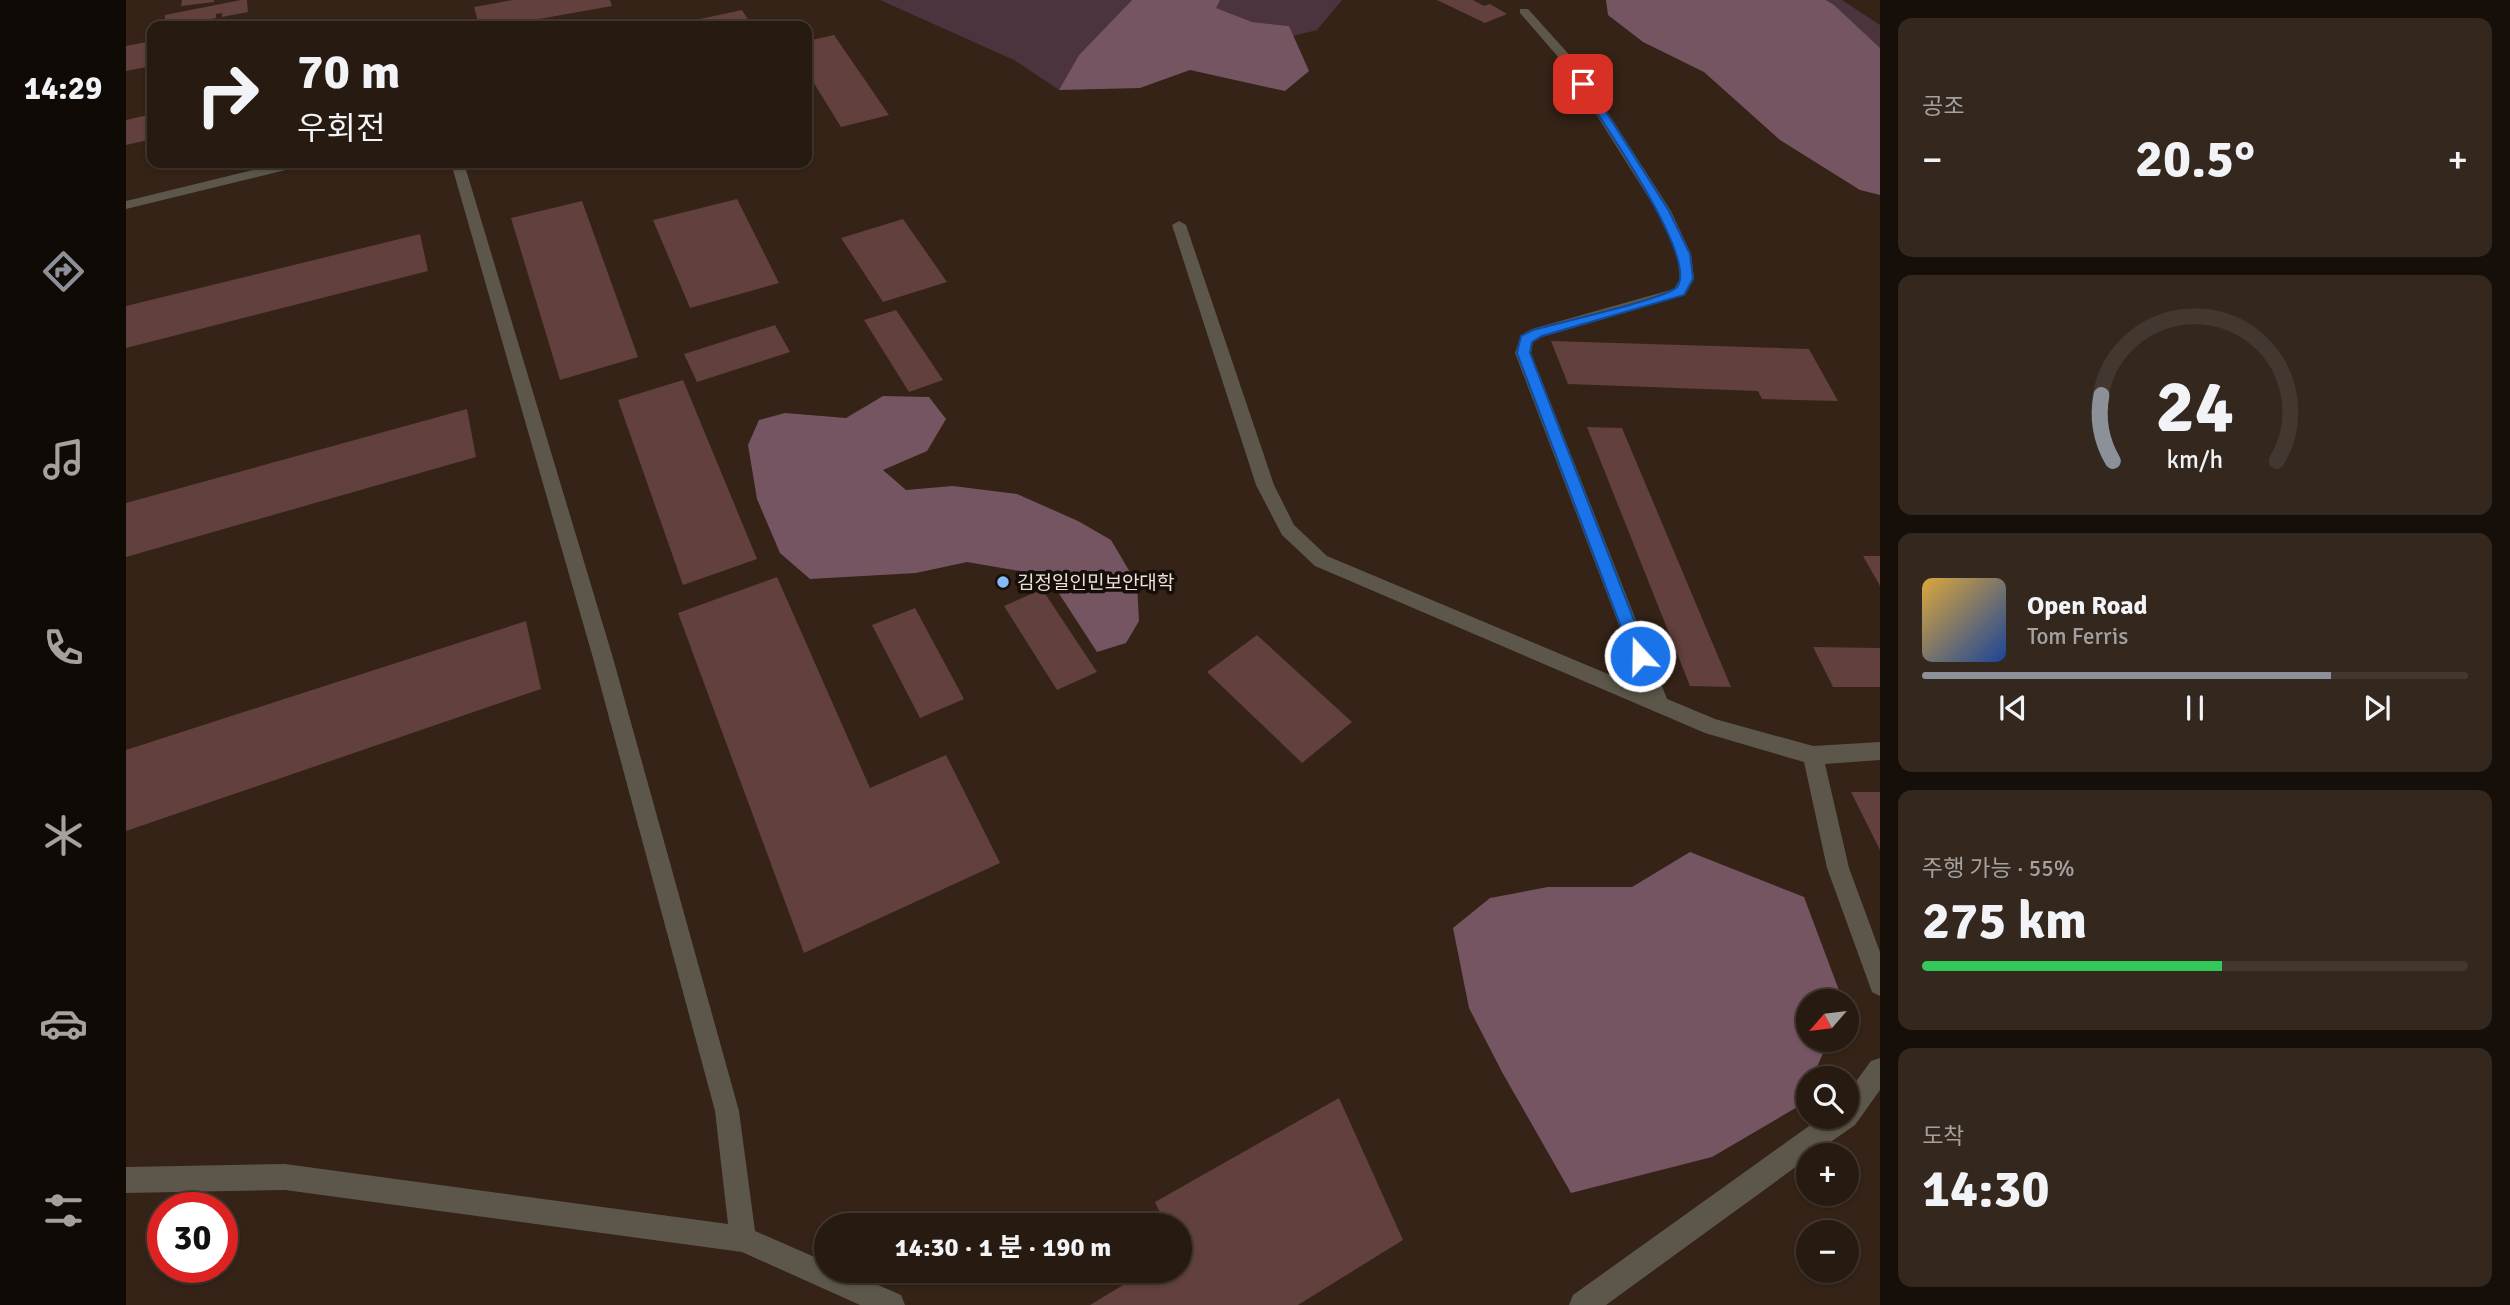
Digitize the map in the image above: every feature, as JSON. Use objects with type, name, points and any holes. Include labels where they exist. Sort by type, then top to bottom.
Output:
[{"type":"street","points":[[1524,11],[1570,63],[1664,211],[1684,254],[1687,279],[1680,292],[1537,333],[1525,340],[1523,353],[1659,704]]},
{"type":"lane","points":[[126,205],[268,168]]},
{"type":"lane","points":[[458,168],[603,657],[727,1111],[743,1239]]},
{"type":"lane","points":[[1179,225],[1265,485],[1288,530],[1321,561],[1712,727],[1813,755],[1880,751]]},
{"type":"lane","points":[[1813,755],[1838,868],[1880,984]]},
{"type":"lane","points":[[1859,1098],[1880,1070]]},
{"type":"lane","points":[[1583,1305],[1828,1129]]},
{"type":"lane","points":[[126,1180],[285,1177],[743,1239],[891,1305]]},
{"type":"shaded area","points":[[880,0],[1132,0],[1079,55],[1059,90],[1014,60]]},
{"type":"shaded area","points":[[1132,0],[1220,0],[1216,8],[1252,22],[1289,26],[1309,71],[1285,91],[1190,70],[1140,88],[1059,90],[1079,55]]},
{"type":"shaded area","points":[[1220,0],[1342,0],[1317,30],[1293,36],[1289,26],[1252,22],[1215,8]]},
{"type":"shaded area","points":[[1606,0],[1826,0],[1834,5],[1880,48],[1880,195],[1860,190],[1780,140],[1704,72],[1643,42],[1608,15]]},
{"type":"shaded area","points":[[1826,0],[1842,0],[1880,25],[1880,48]]},
{"type":"shaded area","points":[[883,396],[929,397],[946,419],[927,451],[883,470],[906,490],[953,486],[1017,494],[1078,521],[1111,540],[1137,584],[1139,621],[1126,643],[1097,652],[1058,592],[1026,572],[967,562],[916,573],[810,579],[780,553],[757,499],[748,445],[759,420],[785,413],[846,418]]},
{"type":"shaded area","points":[[1690,852],[1804,897],[1838,989],[1796,989],[1796,1052],[1824,1052],[1817,1066],[1796,1066],[1796,1108],[1712,1157],[1571,1193],[1469,1008],[1453,928],[1490,898],[1548,887],[1632,887]]},
{"type":"building","points":[[182,0],[214,0],[214,2],[181,6]]},
{"type":"building","points":[[247,0],[248,12],[222,17],[222,13],[216,14],[216,18],[201,21],[165,21],[165,15]]},
{"type":"building","points":[[513,0],[610,0],[612,6],[528,21],[478,21],[474,7]]},
{"type":"building","points":[[1437,0],[1473,0],[1484,6],[1490,4],[1507,14],[1485,23]]},
{"type":"building","points":[[742,10],[749,21],[691,21]]},
{"type":"building","points":[[834,35],[889,115],[841,127],[812,80],[812,40]]},
{"type":"building","points":[[147,42],[147,67],[126,71],[126,46]]},
{"type":"building","points":[[147,115],[147,140],[126,145],[126,120]]},
{"type":"building","points":[[737,199],[779,283],[690,308],[653,220]]},
{"type":"building","points":[[582,201],[638,357],[560,380],[511,218]]},
{"type":"building","points":[[903,219],[947,282],[883,302],[841,238]]},
{"type":"building","points":[[420,234],[428,271],[126,348],[126,306]]},
{"type":"building","points":[[896,310],[943,380],[909,392],[864,320]]},
{"type":"building","points":[[775,325],[790,352],[697,382],[684,354]]},
{"type":"building","points":[[1551,341],[1809,349],[1838,401],[1762,399],[1758,391],[1568,384]]},
{"type":"building","points":[[683,380],[757,559],[683,585],[618,400]]},
{"type":"building","points":[[467,409],[476,457],[126,557],[126,503]]},
{"type":"building","points":[[1587,427],[1622,428],[1731,687],[1690,686]]},
{"type":"building","points":[[1863,556],[1880,556],[1880,586]]},
{"type":"building","points":[[777,577],[870,788],[946,755],[1000,863],[804,953],[678,613]]},
{"type":"building","points":[[1042,589],[1097,672],[1057,690],[1004,606]]},
{"type":"building","points":[[915,608],[964,699],[920,718],[872,625]]},
{"type":"building","points":[[526,621],[541,689],[126,831],[126,750]]},
{"type":"building","points":[[1257,635],[1352,722],[1302,763],[1207,672]]},
{"type":"building","points":[[1813,647],[1880,648],[1880,687],[1833,687]]},
{"type":"building","points":[[1851,792],[1880,792],[1880,850]]},
{"type":"building","points":[[1339,1098],[1403,1240],[1298,1305],[1090,1305],[1126,1283],[1192,1283],[1192,1213],[1160,1213],[1155,1202]]},
{"type":"place","name":"김정일인민보안대학","points":[[1003,582]]},
{"type":"route","points":[[1583,84],[1664,211],[1684,254],[1687,279],[1680,292],[1658,300],[1537,333],[1525,340],[1523,353],[1640,656]]}]
